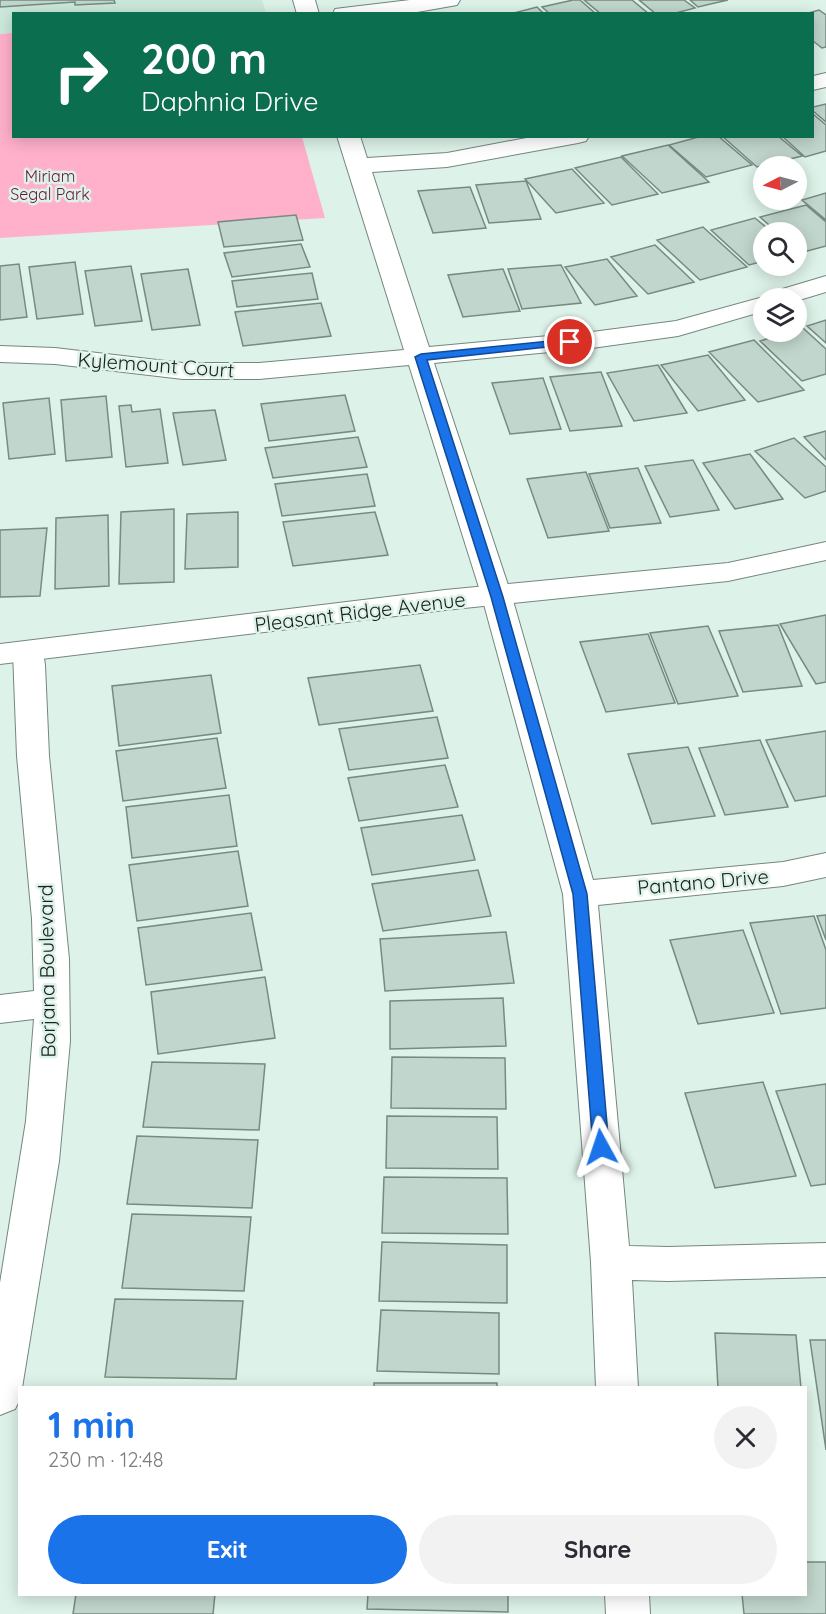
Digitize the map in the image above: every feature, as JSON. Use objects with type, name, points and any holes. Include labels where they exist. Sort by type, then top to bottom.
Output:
[{"type":"street","points":[[369,12],[449,0]]},
{"type":"street","points":[[349,138],[497,597],[580,894],[611,1262],[617,1386]]},
{"type":"street","points":[[357,166],[447,160],[567,138]]},
{"type":"street","points":[[807,290],[826,285]]},
{"type":"street","name":"Kylemount Court","points":[[0,354],[38,355],[208,372],[259,371],[527,347],[678,328],[753,306]]},
{"type":"street","name":"Pleasant Ridge Avenue","points":[[14,653],[445,600],[497,597],[728,572],[826,551]]},
{"type":"street","name":"Borjana Boulevard","points":[[0,1396],[41,1146],[49,1082],[52,1003],[51,941],[33,752],[32,681],[14,653]]},
{"type":"street","name":"Pantano Drive","points":[[580,894],[783,874],[826,865]]},
{"type":"street","points":[[0,1010],[52,1003]]},
{"type":"street","points":[[611,1262],[668,1264],[826,1260]]},
{"type":"street","points":[[627,1596],[628,1614]]},
{"type":"shaded area","points":[[0,0],[262,0],[266,12],[12,12],[12,33],[0,34]]},
{"type":"green space","name":"Miriam Segal Park","points":[[12,33],[12,138],[302,138],[325,218],[0,238],[0,34]]},
{"type":"building","points":[[0,0],[114,0],[115,3],[75,5],[75,2],[0,7]]},
{"type":"building","points":[[580,0],[594,12],[548,12],[542,7]]},
{"type":"building","points":[[584,0],[632,0],[647,12],[599,12]]},
{"type":"building","points":[[639,0],[684,0],[695,8],[680,12],[654,12]]},
{"type":"building","points":[[690,0],[728,0],[698,7]]},
{"type":"building","points":[[537,7],[542,12],[518,12]]},
{"type":"building","points":[[819,10],[826,15],[826,47],[822,48],[814,42],[814,12],[812,12]]},
{"type":"building","points":[[826,104],[826,122],[814,112],[814,107]]},
{"type":"building","points":[[814,115],[826,125],[826,151],[804,156],[784,138],[814,138]]},
{"type":"building","points":[[695,138],[720,138],[752,165],[706,177],[669,145]]},
{"type":"building","points":[[724,138],[780,138],[802,156],[753,156],[753,163]]},
{"type":"building","points":[[668,145],[709,182],[662,193],[622,156]]},
{"type":"building","points":[[621,157],[658,194],[612,205],[575,168]]},
{"type":"building","points":[[572,169],[604,203],[556,213],[525,179]]},
{"type":"building","points":[[526,181],[541,219],[489,223],[476,185]]},
{"type":"building","points":[[470,187],[486,228],[433,233],[418,191]]},
{"type":"building","points":[[826,193],[826,220],[807,204],[807,199]]},
{"type":"building","points":[[807,206],[826,222],[826,246],[807,251],[807,222],[766,222],[760,217],[787,210],[807,210]]},
{"type":"building","points":[[296,215],[303,240],[224,247],[218,222]]},
{"type":"building","points":[[755,218],[760,222],[753,222],[753,264],[749,265],[711,230]]},
{"type":"building","points":[[703,227],[747,267],[700,280],[657,240]]},
{"type":"building","points":[[301,244],[310,267],[232,277],[224,253]]},
{"type":"building","points":[[655,245],[694,282],[648,294],[611,257]]},
{"type":"building","points":[[607,259],[637,296],[595,305],[565,267]]},
{"type":"building","points":[[75,262],[83,314],[37,319],[29,267]]},
{"type":"building","points":[[19,264],[27,317],[0,320],[0,266]]},
{"type":"building","points":[[561,265],[581,303],[522,309],[508,269]]},
{"type":"building","points":[[131,266],[142,321],[95,326],[85,271]]},
{"type":"building","points":[[188,269],[200,325],[152,330],[141,274]]},
{"type":"building","points":[[503,269],[520,311],[463,317],[448,275]]},
{"type":"building","points":[[312,273],[318,299],[237,307],[232,281]]},
{"type":"building","points":[[321,303],[331,336],[243,346],[235,312]]},
{"type":"building","points":[[826,320],[826,343],[807,326]]},
{"type":"building","points":[[807,332],[826,349],[826,374],[802,381],[761,342],[807,342]]},
{"type":"building","points":[[753,340],[804,390],[758,402],[709,352]]},
{"type":"building","points":[[708,355],[745,400],[698,411],[661,365]]},
{"type":"building","points":[[658,365],[687,413],[634,421],[607,373]]},
{"type":"building","points":[[601,372],[622,426],[570,431],[550,377]]},
{"type":"building","points":[[543,378],[561,429],[510,434],[492,383]]},
{"type":"building","points":[[345,395],[355,431],[269,441],[261,404]]},
{"type":"building","points":[[106,396],[112,457],[66,461],[61,400]]},
{"type":"building","points":[[49,398],[55,454],[9,459],[3,403]]},
{"type":"building","points":[[131,405],[132,412],[160,409],[168,463],[126,467],[119,406]]},
{"type":"building","points":[[215,410],[226,460],[183,465],[173,413]]},
{"type":"building","points":[[826,431],[826,460],[804,437]]},
{"type":"building","points":[[358,437],[367,467],[273,478],[265,448]]},
{"type":"building","points":[[794,438],[826,467],[826,491],[805,498],[755,451]]},
{"type":"building","points":[[750,454],[783,499],[735,509],[703,463]]},
{"type":"building","points":[[693,460],[719,510],[670,517],[645,466]]},
{"type":"building","points":[[638,468],[661,523],[610,528],[589,474]]},
{"type":"building","points":[[586,472],[609,531],[548,538],[527,479]]},
{"type":"building","points":[[367,474],[375,506],[282,516],[275,484]]},
{"type":"building","points":[[174,509],[174,582],[119,584],[121,512]]},
{"type":"building","points":[[238,512],[238,567],[185,569],[187,514]]},
{"type":"building","points":[[375,512],[388,555],[293,566],[283,522]]},
{"type":"building","points":[[108,515],[109,586],[55,589],[56,518]]},
{"type":"building","points":[[47,528],[40,596],[0,597],[0,530]]},
{"type":"building","points":[[826,615],[826,682],[816,684],[780,624]]},
{"type":"building","points":[[778,625],[802,686],[743,692],[719,631]]},
{"type":"building","points":[[708,626],[738,696],[678,704],[650,633]]},
{"type":"building","points":[[648,634],[675,703],[606,712],[580,642]]},
{"type":"building","points":[[420,665],[433,711],[319,725],[308,678]]},
{"type":"building","points":[[211,675],[221,733],[119,746],[112,686]]},
{"type":"building","points":[[437,717],[448,758],[349,770],[339,729]]},
{"type":"building","points":[[826,731],[826,796],[795,801],[766,740]]},
{"type":"building","points":[[217,738],[226,788],[123,801],[116,751]]},
{"type":"building","points":[[760,740],[788,807],[725,815],[699,748]]},
{"type":"building","points":[[688,747],[715,816],[652,824],[628,754]]},
{"type":"building","points":[[445,765],[458,807],[359,821],[348,778]]},
{"type":"building","points":[[229,795],[237,846],[132,858],[126,807]]},
{"type":"building","points":[[462,815],[475,860],[372,875],[361,828]]},
{"type":"building","points":[[238,851],[248,906],[137,921],[129,865]]},
{"type":"building","points":[[478,870],[491,916],[383,931],[372,884]]},
{"type":"building","points":[[251,913],[262,970],[146,985],[138,928]]},
{"type":"building","points":[[826,915],[826,940],[817,916]]},
{"type":"building","points":[[814,916],[826,950],[826,1008],[781,1014],[750,923]]},
{"type":"building","points":[[743,930],[774,1013],[698,1024],[670,940]]},
{"type":"building","points":[[506,932],[514,983],[385,991],[380,939]]},
{"type":"building","points":[[265,977],[275,1038],[158,1054],[151,992]]},
{"type":"building","points":[[503,998],[506,1046],[390,1049],[390,1001]]},
{"type":"building","points":[[392,1057],[505,1058],[506,1109],[391,1108]]},
{"type":"building","points":[[152,1062],[265,1064],[259,1130],[143,1127]]},
{"type":"building","points":[[763,1082],[796,1176],[715,1188],[685,1093]]},
{"type":"building","points":[[826,1084],[826,1184],[811,1186],[776,1091]]},
{"type":"building","points":[[387,1116],[497,1117],[498,1169],[386,1168]]},
{"type":"building","points":[[137,1136],[258,1140],[252,1208],[127,1204]]},
{"type":"building","points":[[384,1177],[507,1178],[508,1234],[382,1233]]},
{"type":"building","points":[[132,1214],[251,1217],[244,1291],[122,1288]]},
{"type":"building","points":[[382,1242],[507,1245],[507,1303],[379,1301]]},
{"type":"building","points":[[115,1299],[243,1301],[236,1379],[105,1377]]},
{"type":"building","points":[[381,1310],[499,1313],[499,1374],[377,1371]]},
{"type":"building","points":[[715,1333],[796,1335],[801,1386],[718,1386]]},
{"type":"building","points":[[810,1340],[826,1340],[826,1450]]},
{"type":"building","points":[[374,1383],[497,1383],[497,1386],[374,1386]]},
{"type":"building","points":[[807,1562],[826,1562],[826,1614],[744,1614],[742,1596],[807,1596]]},
{"type":"building","points":[[76,1596],[215,1596],[213,1614],[73,1614]]},
{"type":"building","points":[[368,1596],[508,1596],[508,1612],[367,1609]]},
{"type":"route","points":[[570,342],[421,357],[497,597],[580,894],[601,1147]]}]
